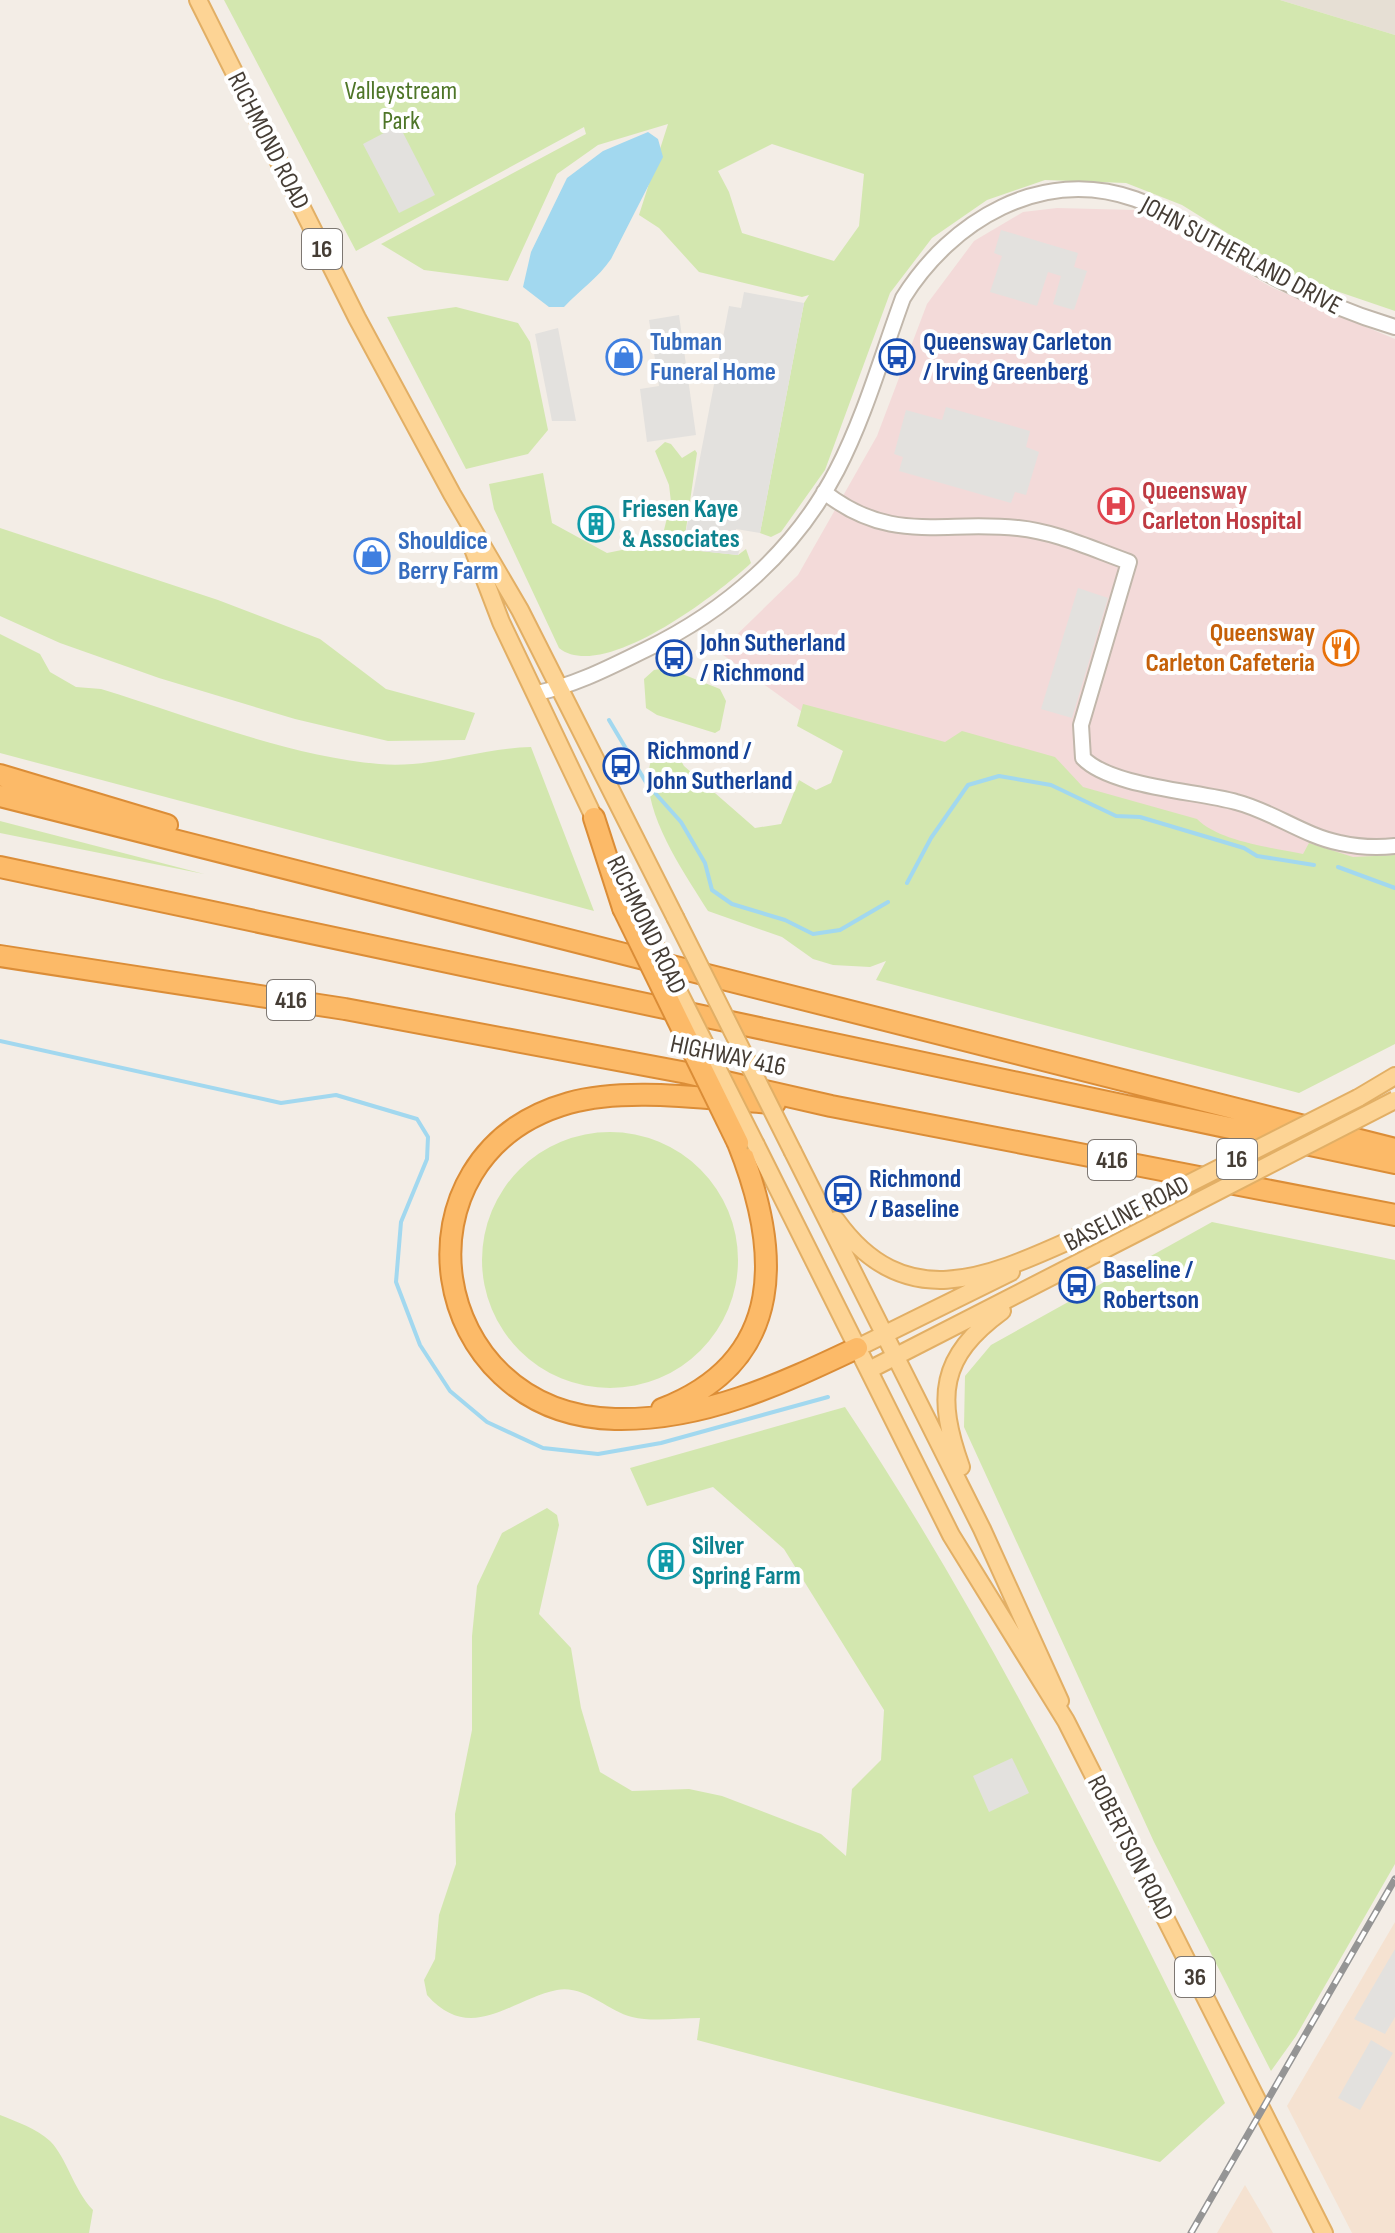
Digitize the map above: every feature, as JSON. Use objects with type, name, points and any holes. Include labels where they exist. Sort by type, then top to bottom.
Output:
[{"type":"highway","points":[[0,775],[378,889]]},
{"type":"highway","points":[[0,796],[378,889],[685,971],[1395,1149]]},
{"type":"highway","points":[[594,818],[630,909],[747,1144],[768,1251],[761,1310],[745,1344],[710,1382],[681,1401],[636,1418]]},
{"type":"highway","points":[[0,867],[1395,1163]]},
{"type":"highway","name":"HIGHWAY 416","points":[[0,954],[345,1009],[687,1073],[831,1106],[1395,1215]]},
{"type":"highway","points":[[831,1106],[621,1097],[570,1103],[515,1130],[495,1147],[473,1176],[457,1209],[449,1262],[456,1302],[472,1340],[509,1382],[540,1401],[596,1417],[636,1418],[691,1411],[749,1396],[857,1348]]},
{"type":"main road","name":"RICHMOND ROAD","points":[[198,0],[357,318],[561,688],[885,1334]]},
{"type":"main road","name":"RICHMOND ROAD","points":[[452,494],[501,622],[594,818]]},
{"type":"main road","name":"BASELINE ROAD","points":[[857,1348],[1117,1220],[1358,1098],[1395,1076]]},
{"type":"main road","name":"BASELINE ROAD","points":[[869,1370],[1395,1100]]},
{"type":"main road","points":[[747,1144],[857,1348]]},
{"type":"main road","points":[[804,1174],[863,1254],[887,1270],[915,1280],[942,1282],[971,1277],[1117,1220]]},
{"type":"main road","points":[[982,1529],[946,1421],[946,1386],[968,1339],[1038,1285]]},
{"type":"main road","name":"ROBERTSON ROAD","points":[[885,1334],[1052,1678],[1066,1721]]},
{"type":"main road","name":"ROBERTSON ROAD","points":[[857,1348],[951,1535],[1066,1721],[1324,2233]]},
{"type":"street","name":"JOHN SUTHERLAND DRIVE","points":[[537,693],[561,688],[682,632],[752,581],[786,548],[824,492],[853,434],[903,298],[917,276],[967,225],[1023,200],[1077,191],[1132,198],[1184,220],[1261,270],[1330,305],[1395,327]]},
{"type":"street","points":[[824,492],[843,507],[880,524],[909,529],[975,525],[1020,528],[1065,537],[1129,562],[1081,725],[1083,758],[1093,767],[1128,778],[1239,802],[1329,841],[1365,847],[1395,846]]},
{"type":"shaded area","points":[[1280,0],[1395,0],[1395,35]]},
{"type":"shaded area","points":[[399,125],[435,195],[399,213],[363,144]]},
{"type":"shaded area","name":"Queensway Carleton Hospital","points":[[1057,208],[1135,210],[1273,288],[1395,339],[1395,864],[1245,856],[826,729],[719,652],[798,575],[877,436],[927,304],[974,241],[1023,212]]},
{"type":"shaded area","points":[[1001,230],[1078,253],[1074,267],[1087,271],[1074,310],[1053,304],[1061,276],[1048,272],[1037,306],[990,292],[1002,256],[994,253]]},
{"type":"shaded area","points":[[744,292],[804,303],[760,533],[736,529],[735,538],[743,540],[738,555],[700,551],[702,540],[685,536],[729,306],[741,308]]},
{"type":"shaded area","points":[[679,315],[696,435],[647,442],[640,389],[659,386],[649,320]]},
{"type":"shaded area","points":[[558,328],[576,421],[552,421],[535,334]]},
{"type":"shaded area","points":[[946,407],[1030,431],[1026,447],[1039,452],[1026,495],[1015,492],[1011,503],[899,471],[903,457],[894,454],[906,410],[942,420]]},
{"type":"shaded area","points":[[1078,588],[1108,598],[1072,718],[1041,709]]},
{"type":"shaded area","points":[[1012,1758],[1029,1793],[989,1812],[973,1776]]},
{"type":"shaded area","points":[[1395,1922],[1395,2233],[1352,2233],[1287,2106]]},
{"type":"shaded area","points":[[1395,1949],[1395,2017],[1385,2034],[1354,2019]]},
{"type":"shaded area","points":[[1371,2040],[1393,2053],[1360,2110],[1338,2098]]},
{"type":"shaded area","points":[[1245,2185],[1273,2233],[1217,2233]]},
{"type":"green space","name":"Valleystream Park","points":[[224,0],[1280,0],[1395,35],[1395,311],[1301,279],[1182,205],[1126,183],[1045,180],[987,200],[932,238],[890,293],[825,470],[781,532],[771,537],[760,533],[804,303],[809,295],[802,297],[699,272],[659,228],[639,215],[668,124],[598,145],[557,174],[508,281],[424,270],[381,244],[586,134],[584,127],[356,251]],"holes":[[[772,144],[864,174],[859,226],[834,261],[742,233],[729,192],[718,171]]]},
{"type":"green space","points":[[456,307],[518,323],[530,342],[548,430],[528,454],[466,469],[387,317]]},
{"type":"green space","points":[[665,442],[671,444],[682,458],[695,450],[697,453],[685,536],[700,551],[738,555],[746,549],[751,563],[687,613],[630,645],[602,654],[578,656],[559,648],[494,509],[489,484],[543,473],[552,523],[607,553],[661,542],[671,502],[669,485],[655,451]]},
{"type":"green space","points":[[0,528],[218,600],[320,639],[386,689],[475,713],[465,740],[388,741],[295,719],[159,678],[60,643],[0,616]]},
{"type":"green space","points":[[0,634],[40,654],[50,672],[76,687],[101,689],[239,734],[310,753],[398,765],[531,747],[594,911],[0,753]]},
{"type":"green space","points":[[667,668],[720,689],[726,701],[720,730],[715,733],[657,715],[646,708],[644,679],[654,670]]},
{"type":"green space","points":[[803,704],[945,742],[962,731],[1055,757],[1083,787],[1197,819],[1218,833],[1247,842],[1303,854],[1309,843],[1353,857],[1395,855],[1395,1044],[1299,1093],[876,980],[886,961],[870,967],[833,965],[813,959],[782,937],[708,911],[660,828],[648,781],[651,760],[662,742],[671,743],[684,766],[755,828],[781,824],[799,780],[816,790],[831,783],[843,751],[797,726]]},
{"type":"green space","points":[[0,821],[204,874],[0,833]]},
{"type":"green space","points":[[610,1132],[647,1138],[670,1147],[691,1161],[709,1179],[728,1211],[738,1260],[732,1297],[723,1320],[709,1341],[691,1359],[659,1378],[610,1388],[573,1382],[550,1373],[529,1359],[511,1341],[492,1309],[482,1260],[488,1223],[497,1200],[511,1179],[529,1161],[561,1142]]},
{"type":"green space","points":[[1212,1222],[1395,1260],[1395,1864],[1296,2036],[1271,2071],[1154,1842],[964,1427],[965,1376],[991,1345]]},
{"type":"green space","points":[[845,1407],[899,1491],[999,1662],[1092,1837],[1225,2103],[1160,2162],[697,2040],[700,2018],[657,2020],[632,2017],[567,1989],[540,1995],[491,2015],[459,2017],[443,2010],[427,1995],[424,1980],[435,1959],[439,1915],[456,1864],[455,1814],[472,1730],[472,1636],[477,1586],[502,1533],[547,1508],[557,1515],[559,1525],[539,1614],[571,1648],[581,1708],[600,1772],[632,1791],[689,1789],[722,1796],[821,1834],[846,1856],[852,1789],[881,1760],[884,1710],[784,1549],[713,1487],[647,1506],[630,1468]]},
{"type":"green space","points":[[0,2115],[39,2132],[56,2148],[80,2193],[93,2210],[89,2233],[0,2233]]},
{"type":"water","points":[[648,132],[658,139],[663,157],[611,259],[564,307],[549,307],[523,287],[531,252],[567,178],[603,151]]},
{"type":"waterway","points":[[609,720],[647,784],[681,822],[705,863],[712,890],[732,904],[785,920],[813,934],[840,930],[888,902]]},
{"type":"waterway","points":[[907,883],[931,838],[968,785],[999,776],[1051,785],[1116,816],[1140,817],[1244,848],[1257,856],[1314,865]]},
{"type":"waterway","points":[[1338,867],[1395,888]]},
{"type":"waterway","points":[[0,1041],[281,1103],[336,1095],[417,1119],[428,1137],[427,1159],[401,1222],[396,1282],[420,1345],[450,1391],[487,1422],[543,1448],[598,1454],[661,1443],[828,1397]]},
{"type":"railway","points":[[1191,2233],[1395,1879]]},
{"type":"place","name":"Tubman Funeral Home","points":[[624,357]]},
{"type":"place","name":"Queensway Carleton / Irving Greenberg","points":[[897,357]]},
{"type":"place","name":"Queensway Carleton Hospital","points":[[1116,506]]},
{"type":"place","name":"Friesen Kaye & Associates","points":[[596,524]]},
{"type":"place","name":"Shouldice Berry Farm","points":[[372,556]]},
{"type":"place","name":"Queensway Carleton Cafeteria","points":[[1341,648]]},
{"type":"place","name":"John Sutherland / Richmond","points":[[674,658]]},
{"type":"place","name":"Richmond / John Sutherland","points":[[621,766]]},
{"type":"place","name":"Richmond / Baseline","points":[[843,1194]]},
{"type":"place","name":"Baseline / Robertson","points":[[1077,1285]]},
{"type":"place","name":"Silver Spring Farm","points":[[666,1561]]}]
